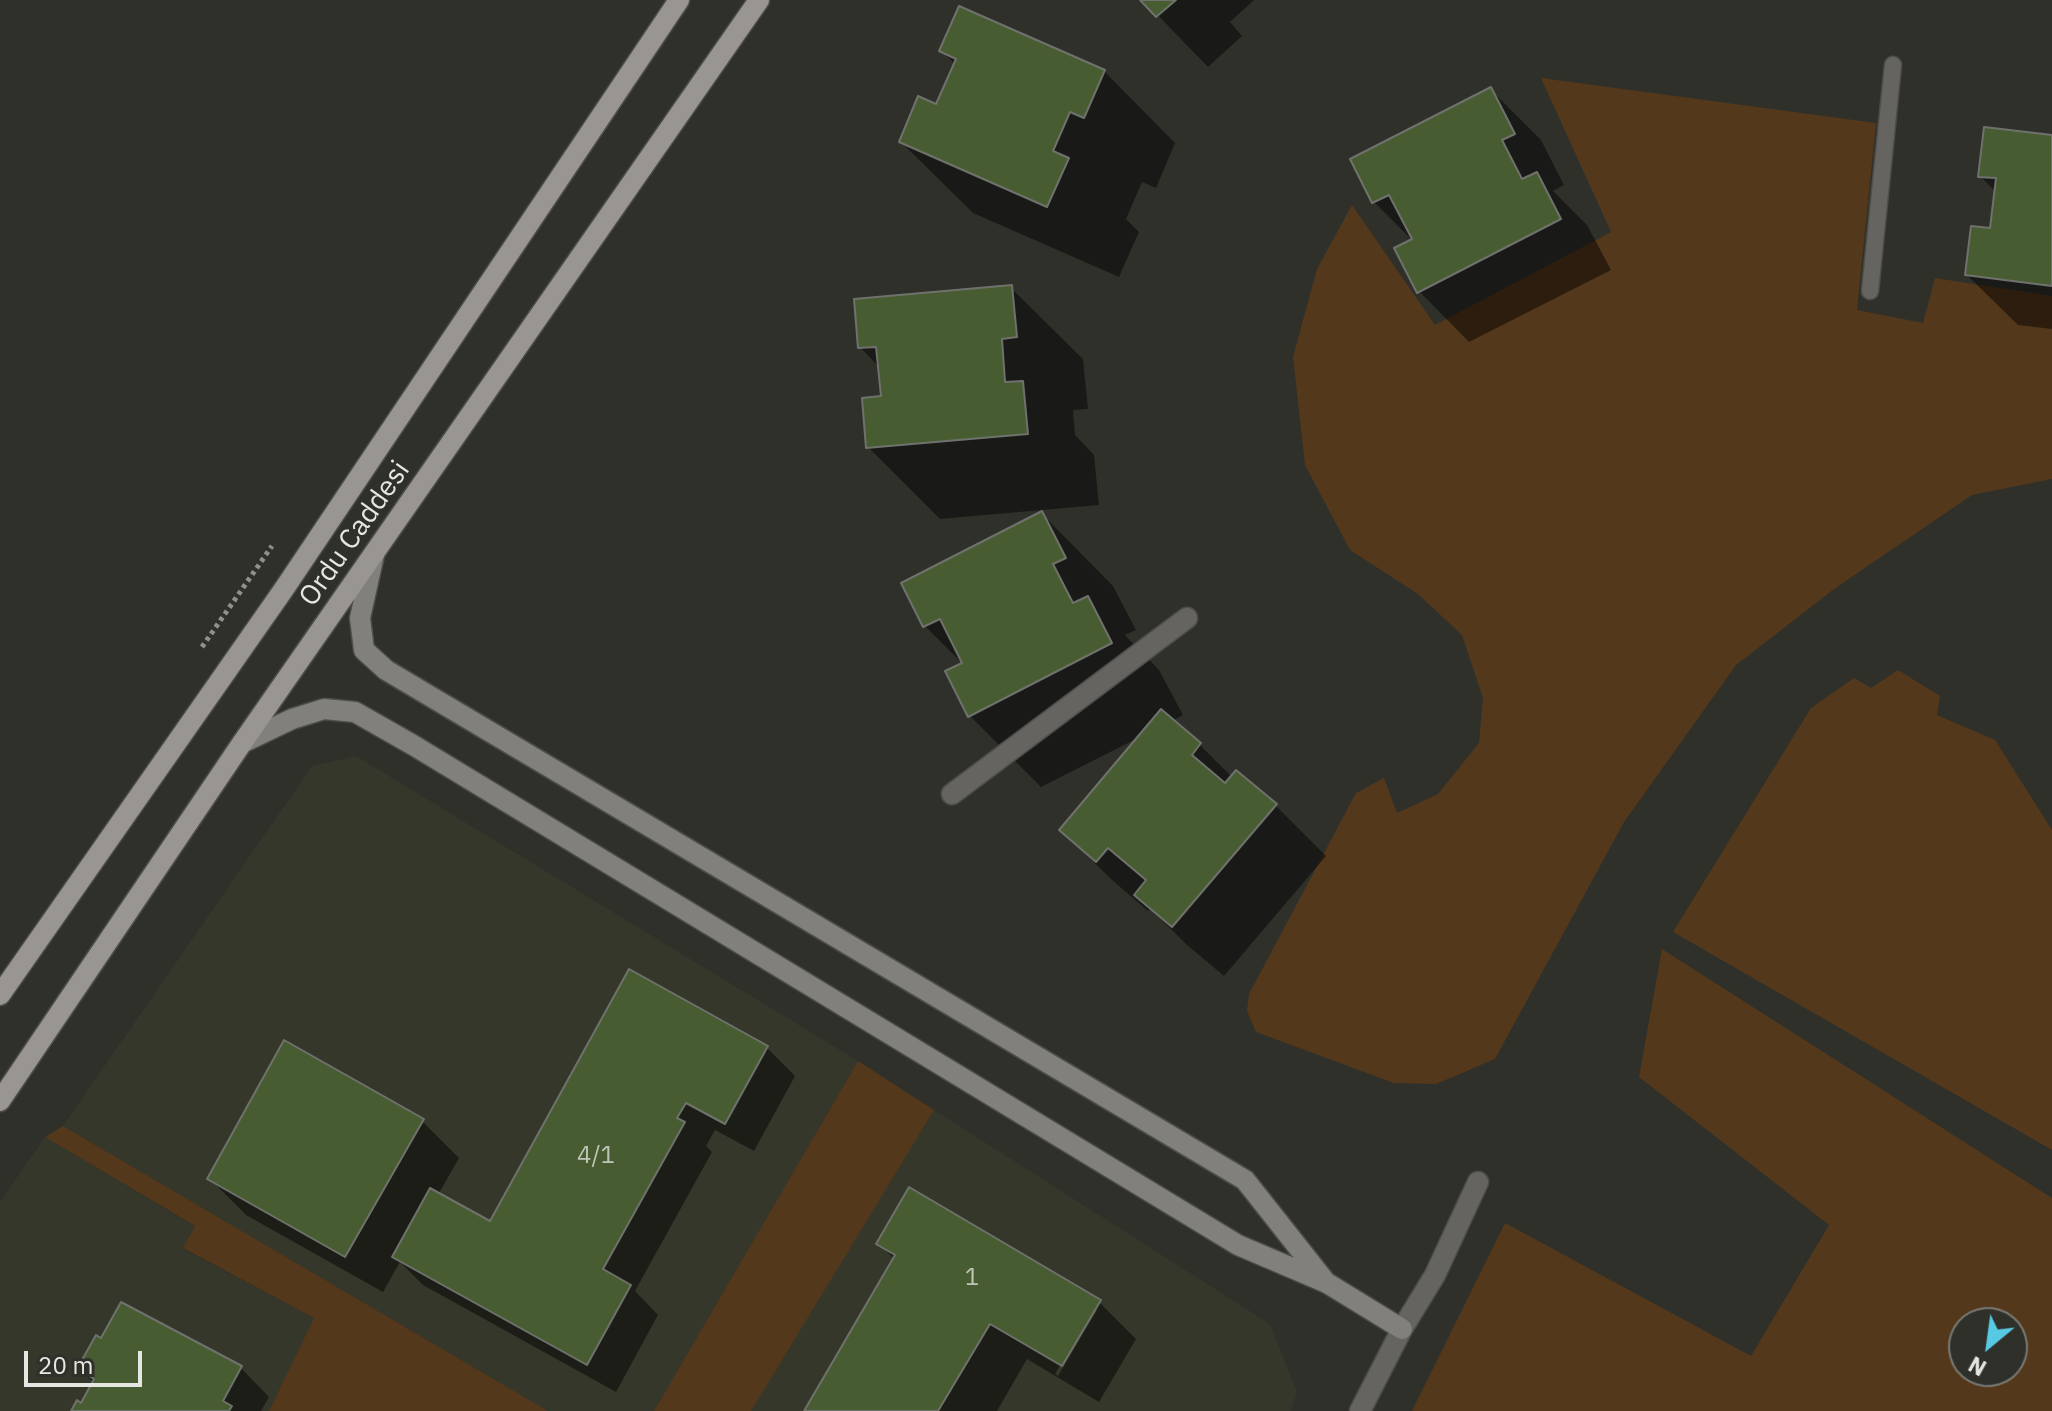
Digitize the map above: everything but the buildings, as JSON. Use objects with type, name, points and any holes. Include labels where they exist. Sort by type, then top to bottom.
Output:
[{"type":"main road","name":"Ordu Caddesi","points":[[0,995],[284,589],[679,0]]},
{"type":"main road","name":"Ordu Caddesi","points":[[0,1101],[242,743],[759,0]]},
{"type":"street","points":[[374,555],[360,618],[364,650],[386,670],[1245,1180],[1327,1283]]},
{"type":"street","points":[[952,794],[1187,618]]},
{"type":"street","points":[[242,743],[292,719],[324,709],[355,712],[1238,1245],[1327,1283],[1402,1329]]},
{"type":"street","points":[[1360,1411],[1402,1329],[1435,1275],[1478,1182]]},
{"type":"lane","points":[[1870,291],[1893,65]]},
{"type":"shaded area","points":[[1541,78],[1876,123],[1857,310],[1923,323],[1935,278],[2052,296],[2052,479],[1972,495],[1834,589],[1736,665],[1624,822],[1495,1059],[1436,1084],[1394,1083],[1256,1032],[1247,1011],[1249,994],[1356,793],[1384,778],[1397,813],[1438,794],[1479,743],[1483,698],[1462,635],[1418,594],[1350,550],[1305,465],[1293,357],[1317,269],[1352,205],[1435,325],[1611,232]]},
{"type":"shaded area","points":[[1898,670],[1940,696],[1937,715],[1995,740],[2052,830],[2052,1150],[1673,932],[1811,708],[1854,678],[1871,688]]},
{"type":"shaded area","points":[[356,756],[858,1061],[654,1411],[548,1411],[63,1126],[312,766]]},
{"type":"shaded area","points":[[1662,949],[2052,1198],[2052,1411],[1412,1411],[1505,1223],[1751,1356],[1829,1225],[1639,1077]]},
{"type":"shaded area","points":[[858,1061],[934,1110],[751,1411],[654,1411]]},
{"type":"shaded area","points":[[934,1110],[1270,1324],[1297,1392],[1291,1411],[748,1411]]},
{"type":"shaded area","points":[[63,1126],[548,1411],[269,1411],[314,1318],[183,1248],[195,1226],[45,1137]]},
{"type":"shaded area","points":[[45,1137],[195,1227],[183,1249],[314,1318],[269,1411],[0,1411],[0,1202]]}]
